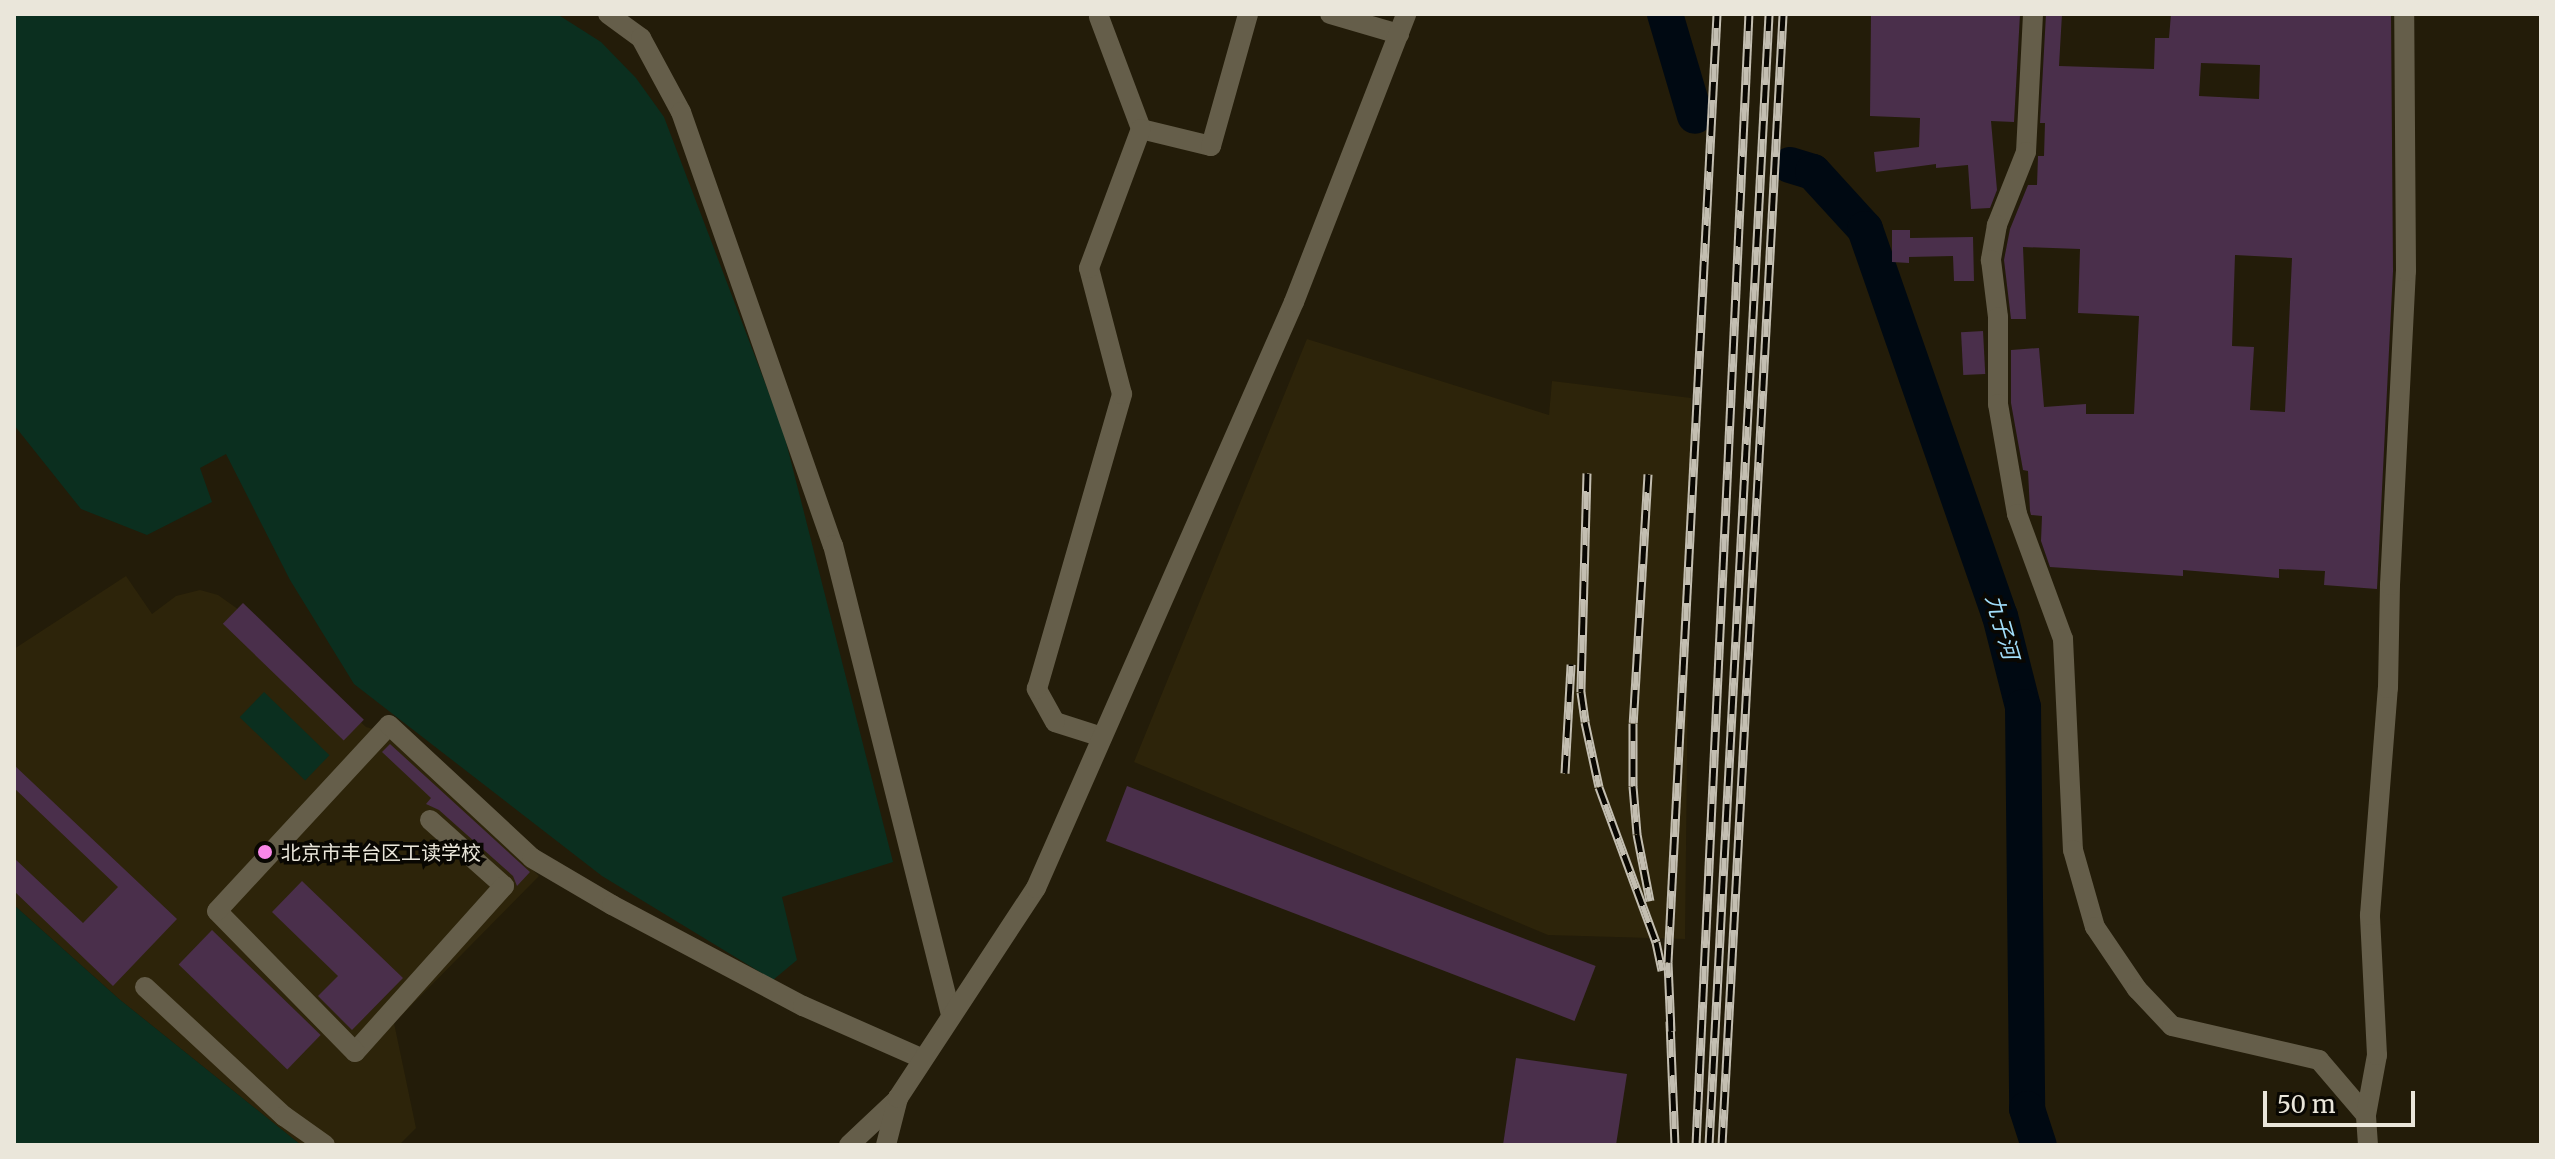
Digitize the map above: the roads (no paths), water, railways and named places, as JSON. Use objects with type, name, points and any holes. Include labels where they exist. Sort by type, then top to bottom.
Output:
[{"type":"street","points":[[608,14],[641,38],[681,112],[833,545],[951,1014]]},
{"type":"street","points":[[1141,129],[1211,146],[1248,14]]},
{"type":"street","points":[[1330,14],[1399,34]]},
{"type":"street","points":[[849,1145],[898,1098],[1036,888],[1294,302],[1406,14]]},
{"type":"street","points":[[2033,14],[2026,152],[1997,225],[1991,260],[1998,317],[1998,404],[2017,514],[2063,639],[2073,850],[2095,927],[2137,989],[2172,1026],[2319,1060],[2366,1115]]},
{"type":"street","points":[[2368,1145],[2366,1115],[2377,1055],[2370,915],[2388,688],[2390,585],[2406,271],[2404,14]]},
{"type":"street","points":[[1099,17],[1141,129],[1089,268],[1122,394],[1037,689],[1055,722],[1102,737]]},
{"type":"street","points":[[430,820],[504,886],[355,1052],[217,911],[389,725],[532,858],[612,905],[803,1006],[923,1059]]},
{"type":"street","points":[[145,987],[284,1116],[325,1145]]},
{"type":"street","points":[[886,1145],[898,1098]]},
{"type":"waterway","name":"九子河","points":[[1665,14],[1695,116]]},
{"type":"waterway","name":"九子河","points":[[1790,165],[1813,172],[1865,229],[2000,616],[2023,707],[2027,1109],[2039,1145]]},
{"type":"railway","points":[[1671,1031],[1668,962],[1717,14]]},
{"type":"railway","points":[[1696,1145],[1749,14]]},
{"type":"railway","points":[[1709,1145],[1769,14]]},
{"type":"railway","points":[[1722,1145],[1783,14]]},
{"type":"railway","points":[[1587,473],[1581,692],[1585,722],[1599,787],[1656,942],[1662,970]]},
{"type":"railway","points":[[1648,474],[1633,723],[1633,786],[1637,834],[1650,901]]},
{"type":"railway","points":[[1565,773],[1571,664]]},
{"type":"railway","points":[[1670,1021],[1675,1145]]},
{"type":"place","name":"北京市丰台区工读学校","points":[[265,852]]}]
